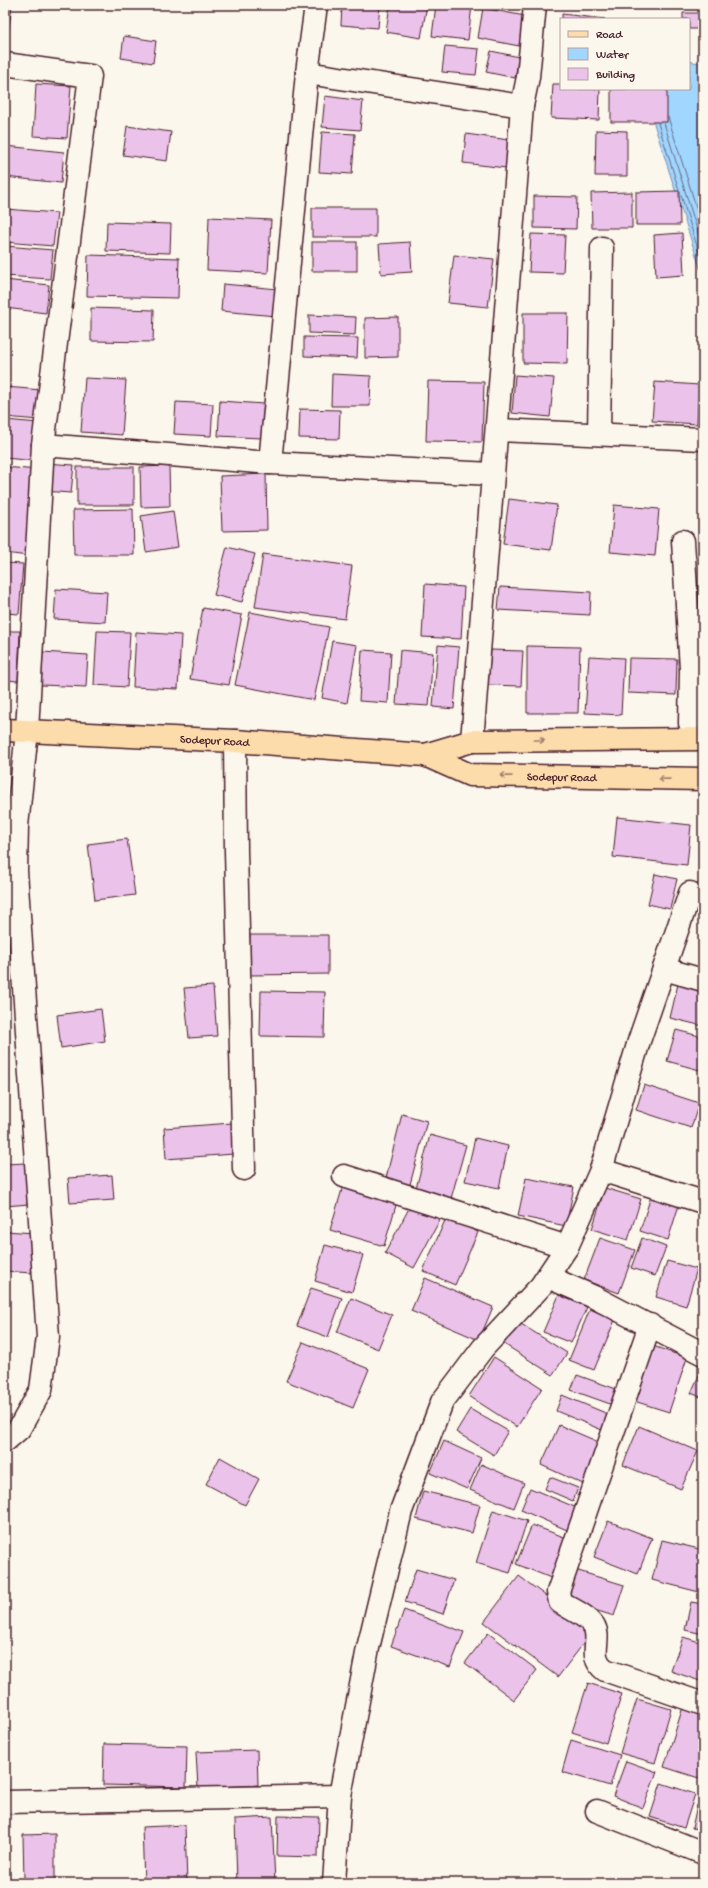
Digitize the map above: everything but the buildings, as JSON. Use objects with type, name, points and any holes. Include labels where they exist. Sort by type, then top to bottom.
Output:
[{"type":"main road","name":"Sodepur Road","points":[[5,730],[235,741],[425,755],[470,775],[703,779]]},
{"type":"main road","name":"Sodepur Road","points":[[425,755],[472,741],[697,731]]},
{"type":"main road","points":[[470,775],[472,741]]},
{"type":"street","points":[[270,463],[307,73],[316,5]]},
{"type":"street","points":[[472,741],[522,106],[528,77],[535,5]]},
{"type":"street","points":[[5,64],[90,76],[43,445],[27,731],[17,826],[16,871],[48,1337],[41,1390],[19,1429],[5,1441]]},
{"type":"street","points":[[307,73],[522,106]]},
{"type":"street","points":[[599,434],[602,248]]},
{"type":"street","points":[[497,430],[703,439]]},
{"type":"street","points":[[43,445],[270,463],[492,474]]},
{"type":"street","points":[[683,541],[691,669],[697,731]]},
{"type":"street","points":[[235,741],[236,851],[244,1169]]},
{"type":"street","points":[[334,1883],[340,1796],[368,1648],[401,1511],[442,1402],[483,1348],[548,1277],[567,1247],[601,1170],[640,1041],[690,894]]},
{"type":"street","points":[[664,969],[703,980]]},
{"type":"street","points":[[601,1170],[703,1202]]},
{"type":"street","points":[[344,1176],[567,1247]]},
{"type":"street","points":[[548,1277],[594,1297],[703,1354]]},
{"type":"street","points":[[650,1325],[558,1592],[558,1597],[560,1602],[589,1620],[594,1626],[596,1634],[595,1652],[600,1666],[605,1670],[703,1704]]},
{"type":"street","points":[[5,1802],[340,1796]]},
{"type":"street","points":[[597,1810],[703,1853]]},
{"type":"water","points":[[690,61],[703,64],[703,272],[701,271],[647,102],[659,90],[690,90]]}]
